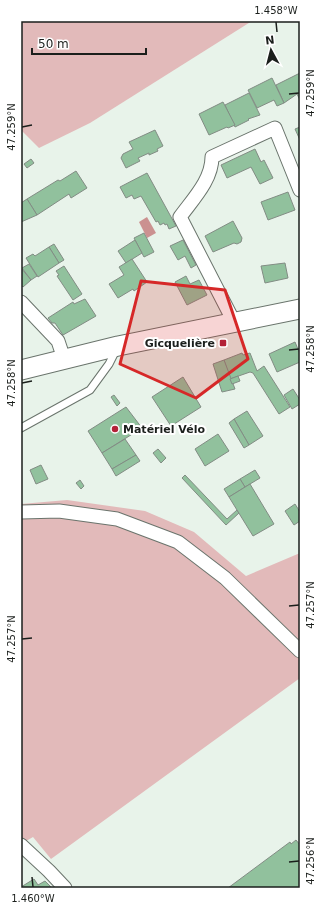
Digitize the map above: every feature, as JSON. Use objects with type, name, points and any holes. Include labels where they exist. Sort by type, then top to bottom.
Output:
[{"type":"street","points":[[234,322],[180,217],[207,179],[212,164],[212,157],[275,128],[300,190]]},
{"type":"street","points":[[21,302],[58,341],[64,359]]},
{"type":"street","points":[[21,370],[118,346],[300,309]]},
{"type":"street","points":[[21,512],[59,510],[117,519],[178,542],[225,578],[300,652]]},
{"type":"street","points":[[24,852],[49,870],[65,888]]},
{"type":"lane","points":[[21,428],[90,390],[109,364],[118,346]]},
{"type":"highlighted area","points":[[141,281],[225,290],[248,359],[196,398],[120,364]]},
{"type":"shaded area","points":[[21,21],[252,21],[90,123],[39,148],[21,130]]},
{"type":"shaded area","points":[[147,217],[156,233],[147,238],[139,222]]},
{"type":"shaded area","points":[[67,500],[145,511],[194,532],[246,576],[300,553],[300,678],[51,859],[33,837],[21,844],[21,504]]},
{"type":"building","points":[[300,73],[300,100],[297,94],[284,103],[276,85]]},
{"type":"building","points":[[272,78],[284,103],[277,106],[274,100],[257,108],[248,90]]},
{"type":"building","points":[[249,93],[260,115],[248,119],[249,120],[235,127],[225,105]]},
{"type":"building","points":[[223,102],[235,125],[209,135],[199,114]]},
{"type":"building","points":[[300,127],[300,140],[295,129]]},
{"type":"building","points":[[155,130],[163,146],[157,149],[158,151],[138,158],[140,161],[126,168],[121,158],[123,154],[133,149],[129,142]]},
{"type":"building","points":[[255,149],[261,162],[264,160],[273,178],[260,184],[251,167],[227,178],[221,165]]},
{"type":"building","points":[[31,159],[34,163],[27,168],[24,164]]},
{"type":"building","points":[[76,171],[87,188],[71,198],[69,194],[37,215],[27,199]]},
{"type":"building","points":[[147,173],[176,226],[169,229],[167,224],[165,225],[164,223],[160,225],[158,221],[156,222],[141,196],[134,199],[132,195],[126,198],[120,187]]},
{"type":"building","points":[[288,192],[295,210],[268,220],[261,202]]},
{"type":"building","points":[[27,199],[37,215],[21,222],[21,203]]},
{"type":"building","points":[[233,221],[242,238],[241,242],[237,244],[234,243],[213,252],[205,236]]},
{"type":"building","points":[[144,233],[154,252],[144,257],[134,238]]},
{"type":"building","points":[[135,240],[142,253],[126,263],[118,251]]},
{"type":"building","points":[[183,240],[196,265],[191,268],[185,256],[178,260],[170,246]]},
{"type":"building","points":[[54,244],[64,260],[59,263],[49,247]]},
{"type":"building","points":[[49,247],[59,263],[38,277],[26,258],[33,254],[35,256]]},
{"type":"building","points":[[132,259],[147,282],[134,291],[133,289],[118,298],[109,284],[124,275],[119,267]]},
{"type":"building","points":[[285,263],[288,278],[265,283],[261,266]]},
{"type":"building","points":[[29,264],[37,276],[31,280],[22,268]]},
{"type":"building","points":[[64,266],[82,294],[73,300],[57,276],[59,275],[56,271]]},
{"type":"building","points":[[21,268],[31,280],[23,287],[21,285]]},
{"type":"building","points":[[186,276],[190,284],[199,280],[207,295],[187,305],[175,282]]},
{"type":"building","points":[[85,299],[96,316],[63,335],[55,323],[52,323],[48,318],[73,302],[74,304]]},
{"type":"building","points":[[295,342],[300,354],[300,362],[277,372],[269,354]]},
{"type":"building","points":[[242,353],[243,355],[250,353],[257,371],[264,366],[290,407],[279,414],[253,373],[250,372],[230,379],[224,360]]},
{"type":"building","points":[[224,360],[235,389],[222,392],[213,364]]},
{"type":"building","points":[[238,376],[240,381],[232,384],[230,379]]},
{"type":"building","points":[[183,377],[201,407],[171,426],[152,397]]},
{"type":"building","points":[[293,389],[300,400],[300,404],[292,409],[284,395]]},
{"type":"building","points":[[114,395],[120,403],[117,406],[111,397]]},
{"type":"building","points":[[126,407],[142,428],[102,453],[88,431]]},
{"type":"building","points":[[247,411],[263,436],[249,445],[234,419]]},
{"type":"building","points":[[234,419],[249,445],[244,448],[229,423]]},
{"type":"building","points":[[218,434],[229,451],[205,466],[195,449]]},
{"type":"building","points":[[125,439],[136,455],[112,469],[102,453]]},
{"type":"building","points":[[158,449],[166,458],[161,463],[153,453]]},
{"type":"building","points":[[136,455],[140,461],[116,476],[112,469]]},
{"type":"building","points":[[41,465],[48,479],[36,484],[30,470]]},
{"type":"building","points":[[255,470],[260,478],[245,487],[240,479]]},
{"type":"building","points":[[185,475],[227,519],[237,510],[239,513],[226,525],[182,478]]},
{"type":"building","points":[[240,479],[245,487],[229,497],[224,489]]},
{"type":"building","points":[[80,480],[84,486],[81,489],[76,483]]},
{"type":"building","points":[[250,484],[274,524],[253,536],[229,497]]},
{"type":"building","points":[[295,504],[300,512],[300,521],[294,525],[285,511]]},
{"type":"building","points":[[296,840],[300,845],[300,888],[228,888],[290,842],[291,844]]},
{"type":"building","points":[[34,879],[38,885],[45,881],[52,888],[21,888]]},
{"type":"place","name":"Gicquelière","points":[[223,343]]},
{"type":"place","name":"Matériel Vélo","points":[[115,429]]}]
